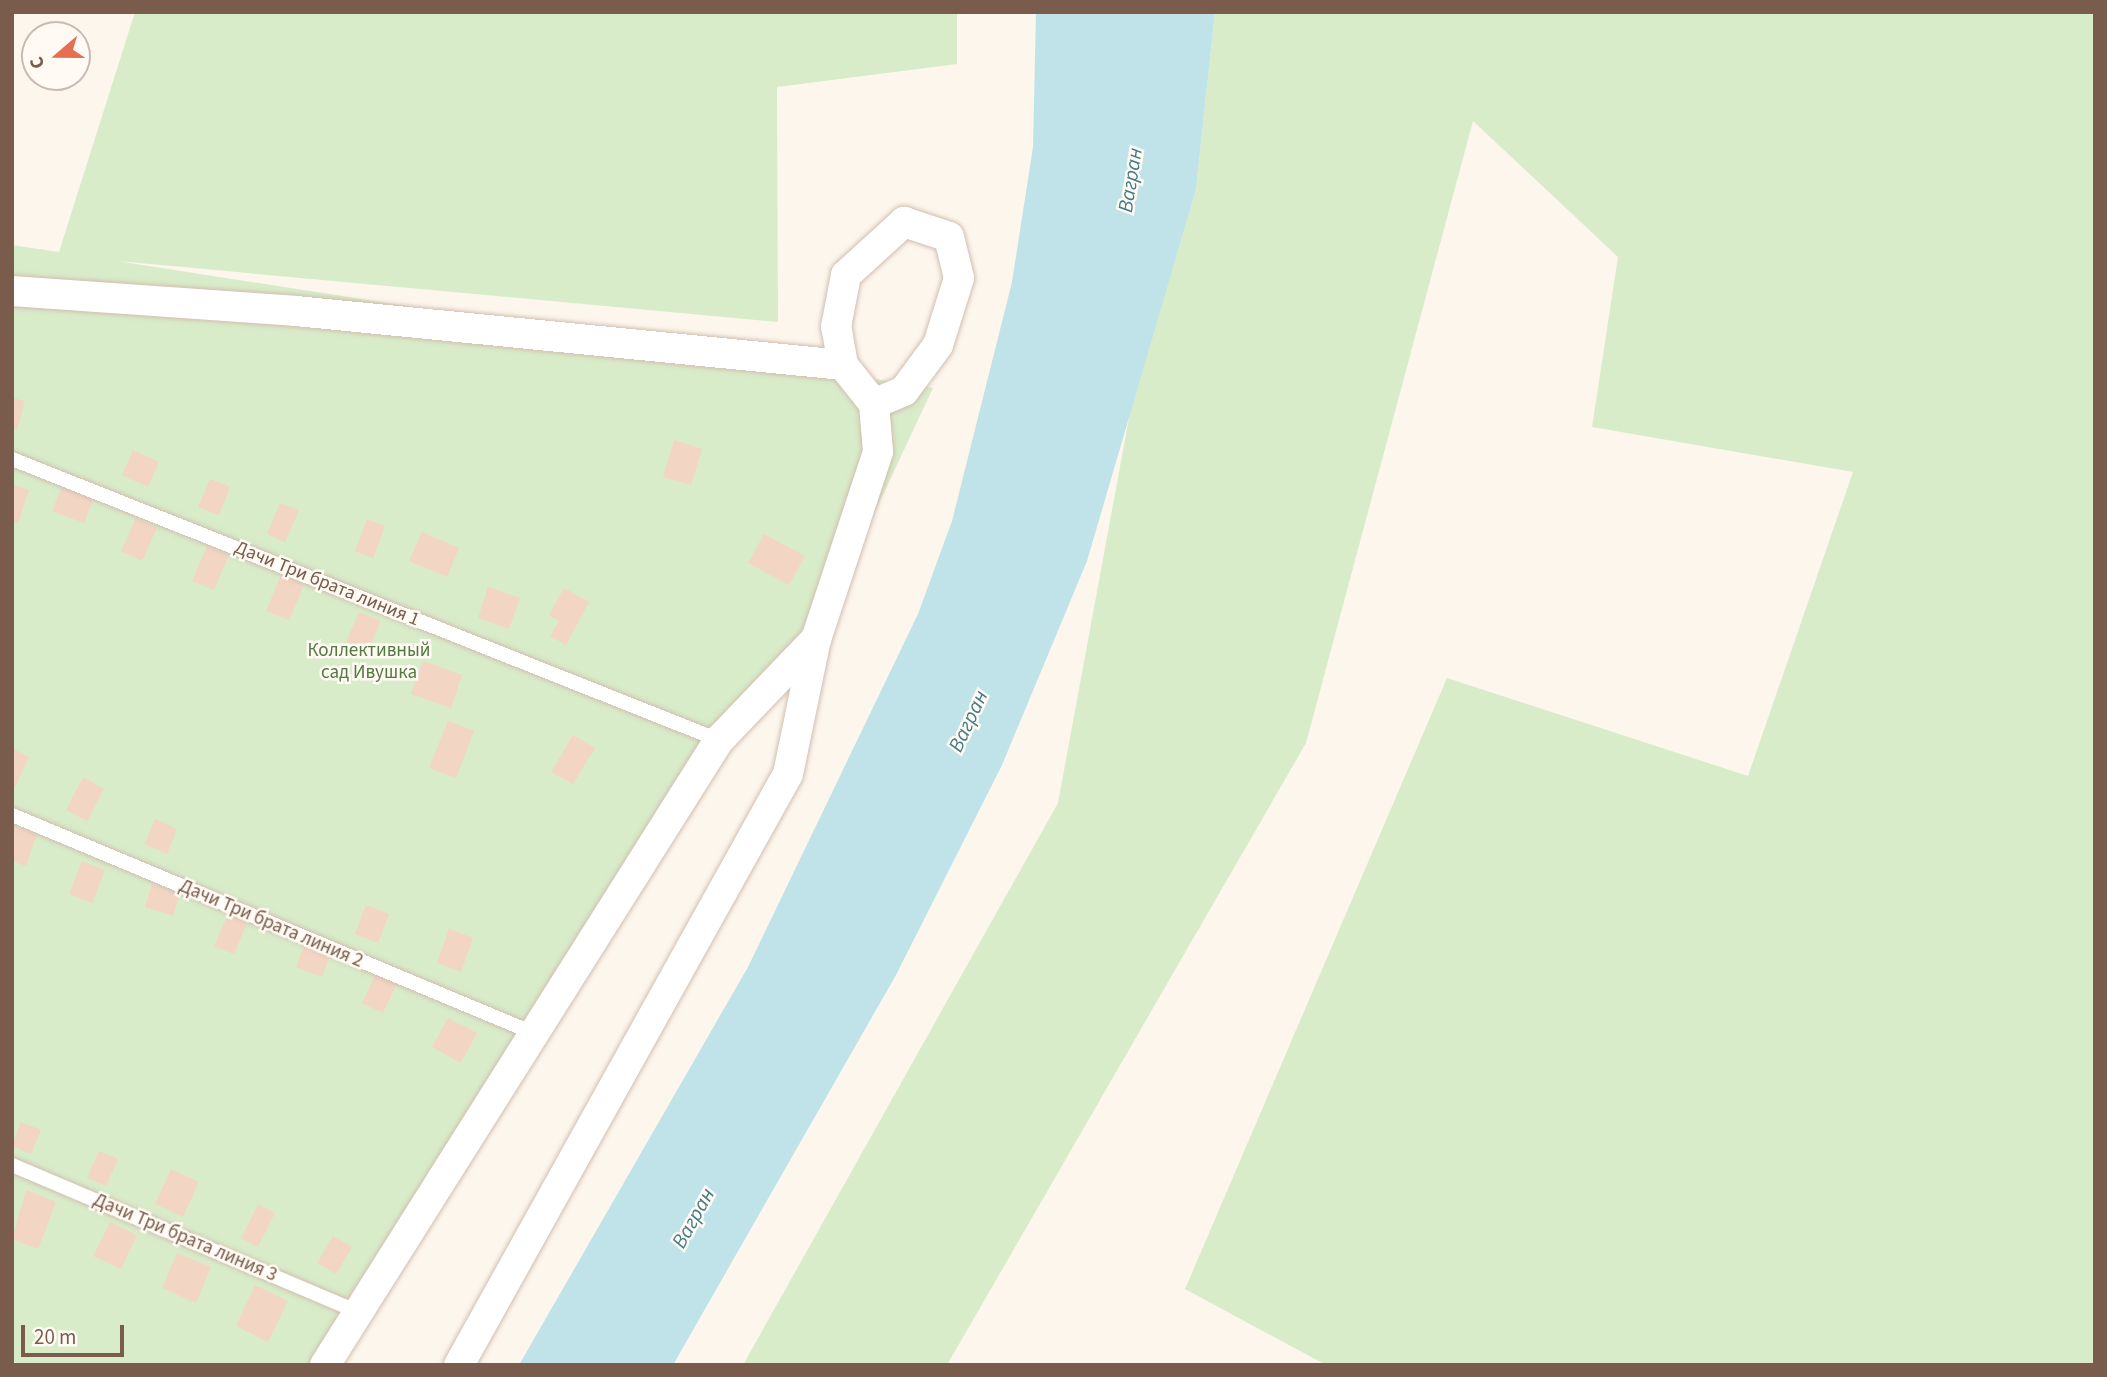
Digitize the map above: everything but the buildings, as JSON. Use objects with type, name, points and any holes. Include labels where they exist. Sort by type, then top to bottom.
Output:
[{"type":"street","points":[[459,1365],[788,774],[816,639],[878,452],[874,404],[843,365],[836,327],[846,275],[904,222],[948,237],[959,278],[938,345],[904,391],[874,404]]},
{"type":"street","points":[[12,291],[296,311],[843,365]]},
{"type":"street","points":[[325,1365],[530,1032],[719,740],[816,639]]},
{"type":"lane","name":"Дачи Три брата линия 1","points":[[12,459],[719,740]]},
{"type":"lane","name":"Дачи Три брата линия 2","points":[[12,815],[530,1032]]},
{"type":"lane","name":"Дачи Три брата линия 3","points":[[12,1165],[358,1312]]},
{"type":"green space","name":"Коллективный сад Ивушка","points":[[135,12],[957,12],[957,64],[777,87],[778,322],[117,261],[933,388],[858,548],[342,1365],[12,1365],[12,245],[59,252]]},
{"type":"green space","points":[[1215,12],[2095,12],[2095,1365],[1326,1365],[1185,1289],[1447,678],[1748,776],[1853,472],[1592,427],[1618,257],[1473,121],[1306,743],[947,1365],[743,1365],[1058,803],[1131,407],[1196,189]]},
{"type":"water","name":"Вагран","points":[[1036,12],[1215,12],[1196,189],[1087,561],[1002,765],[896,975],[673,1365],[519,1365],[748,967],[918,614],[952,521],[1012,282],[1033,147]]}]
